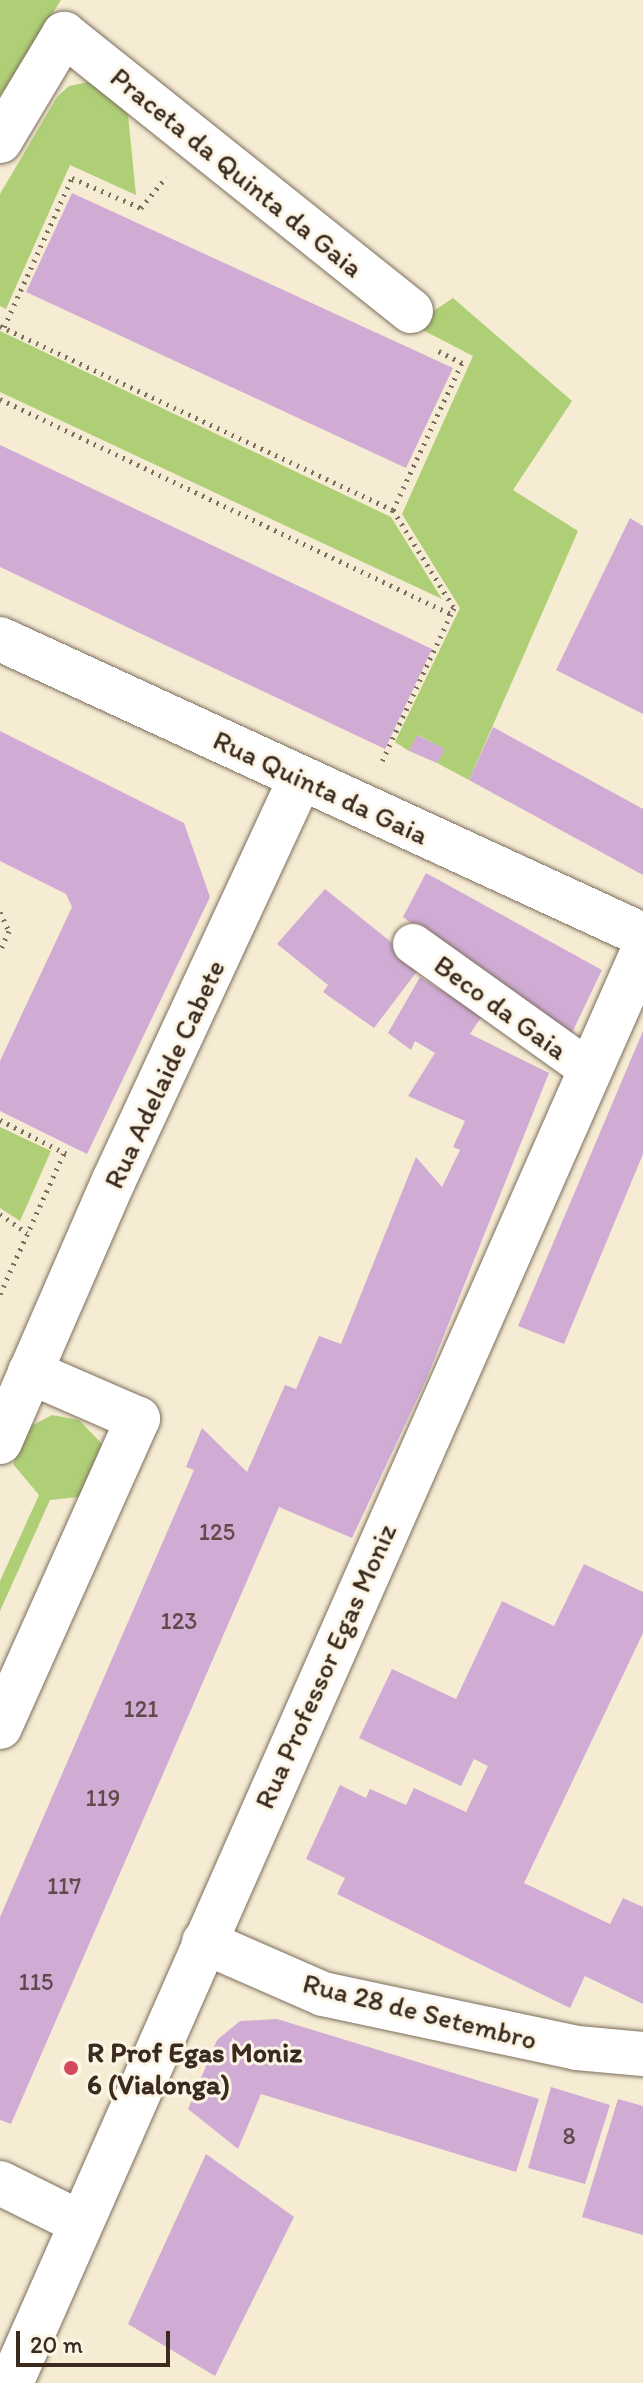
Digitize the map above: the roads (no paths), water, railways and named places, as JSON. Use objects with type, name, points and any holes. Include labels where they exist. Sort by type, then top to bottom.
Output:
[{"type":"street","name":"Praceta da Quinta da Gaia","points":[[0,141],[64,34],[411,311]]},
{"type":"street","name":"Rua Quinta da Gaia","points":[[0,639],[643,935]]},
{"type":"street","name":"Rua Adelaide Cabete","points":[[0,1442],[114,1180],[301,778]]},
{"type":"street","name":"Beco da Gaia","points":[[413,944],[588,1069]]},
{"type":"street","name":"Rua Professor Egas Moniz","points":[[11,2383],[588,1069],[643,951]]},
{"type":"street","points":[[0,1727],[138,1419],[30,1372]]},
{"type":"street","name":"Rua 28 de Setembro","points":[[204,1942],[323,1994],[577,2048],[643,2054]]},
{"type":"street","points":[[0,2183],[81,2223]]},
{"type":"place","name":"R Prof Egas Moniz 6 (Vialonga)","points":[[71,2068]]}]
